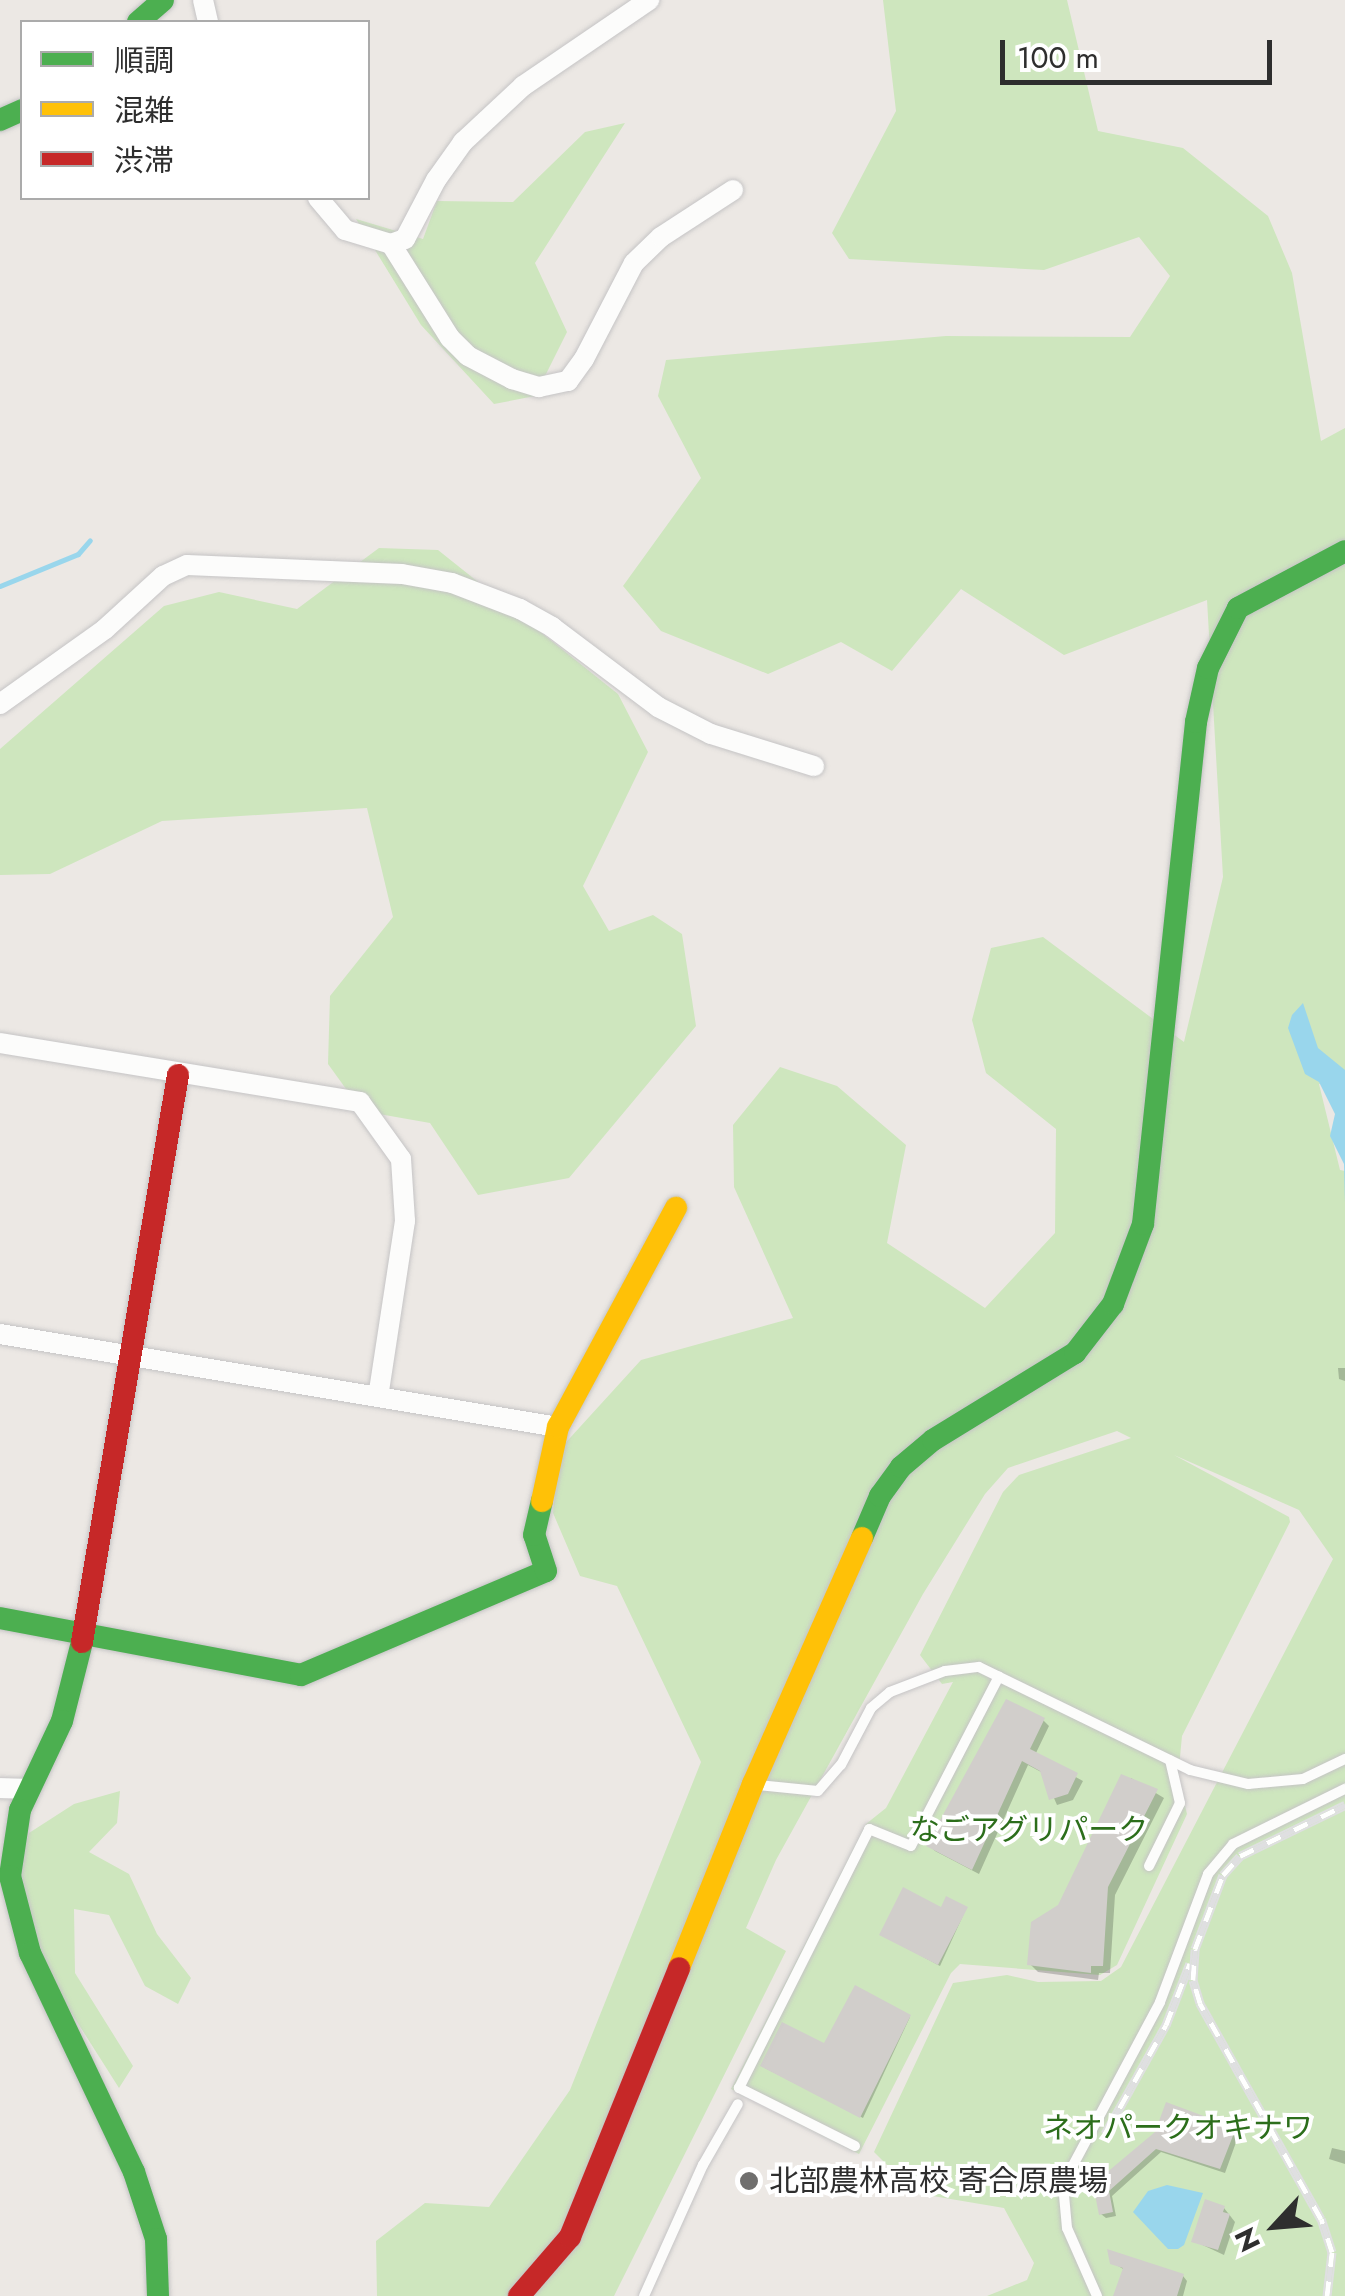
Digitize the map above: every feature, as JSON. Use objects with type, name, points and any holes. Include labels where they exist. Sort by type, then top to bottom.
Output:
[{"type":"street","points":[[140,20],[163,0]]},
{"type":"street","points":[[320,200],[345,230],[390,244],[405,239],[436,180],[463,142],[523,86],[649,0]]},
{"type":"street","points":[[390,244],[450,338],[468,356],[512,380],[539,387],[568,381],[634,263],[661,237],[733,190]]},
{"type":"street","points":[[519,2296],[570,2237],[753,1784],[857,1540],[901,1467],[933,1440],[1075,1353],[1113,1304],[1143,1224],[1196,722],[1208,668],[1238,608],[1345,552]]},
{"type":"street","points":[[0,704],[105,629],[163,576],[187,564],[402,574],[452,583],[520,609],[552,627],[658,706],[712,734],[814,766]]},
{"type":"street","points":[[0,1043],[360,1102],[401,1158],[404,1221],[378,1397]]},
{"type":"street","points":[[158,2296],[156,2239],[134,2172],[30,1953],[15,1908],[10,1876],[13,1834],[62,1722],[84,1633],[178,1075]]},
{"type":"street","points":[[0,1618],[301,1675],[546,1570],[534,1535],[558,1427],[676,1208]]},
{"type":"street","points":[[0,1334],[558,1427]]},
{"type":"street","points":[[0,1788],[29,1790]]},
{"type":"lane","points":[[753,1784],[818,1791],[841,1766],[872,1708],[890,1692],[945,1671],[979,1667],[1190,1770],[1248,1784],[1303,1780],[1345,1760]]},
{"type":"lane","points":[[855,2146],[739,2088],[869,1829],[911,1846],[999,1676]]},
{"type":"lane","points":[[1149,1866],[1180,1803],[1170,1760]]},
{"type":"lane","points":[[1097,2296],[1067,2228],[1063,2184],[1160,2002],[1208,1874],[1232,1844],[1345,1789]]},
{"type":"lane","points":[[644,2296],[704,2165],[738,2104]]},
{"type":"green space","points":[[883,0],[1067,0],[1098,131],[1183,148],[1268,216],[1292,273],[1321,441],[1345,428],[1345,1079],[1319,1084],[1340,1170],[1345,1171],[1345,2296],[987,2296],[1027,2280],[1034,2263],[1004,2208],[915,2193],[874,2152],[953,1983],[1007,1975],[1038,1982],[1101,1981],[1121,1967],[1333,1559],[1299,1510],[1174,1455],[1289,1517],[1290,1522],[1182,1736],[1178,1778],[1187,1814],[1117,1965],[1100,1975],[960,1964],[951,1973],[859,2154],[731,2089],[866,1824],[886,1808],[953,1682],[942,1684],[920,1655],[1003,1492],[1019,1475],[1131,1438],[1117,1431],[1008,1468],[985,1494],[923,1594],[776,1860],[746,1928],[786,1951],[614,2296],[377,2296],[376,2241],[425,2203],[489,2207],[570,2090],[701,1762],[617,1586],[580,1576],[553,1513],[559,1450],[641,1360],[793,1318],[734,1187],[733,1125],[780,1067],[837,1086],[906,1145],[887,1243],[985,1308],[1055,1233],[1056,1129],[986,1073],[972,1020],[991,948],[1043,937],[1184,1042],[1223,877],[1207,600],[1064,655],[961,589],[892,671],[841,642],[768,674],[661,631],[623,586],[701,478],[658,396],[666,360],[946,336],[1130,337],[1170,276],[1139,237],[1044,270],[849,259],[832,233],[896,111]]},
{"type":"green space","points":[[625,123],[535,263],[567,332],[535,396],[494,404],[421,325],[356,219],[423,239],[437,201],[513,202],[585,132]]},
{"type":"green space","points":[[379,548],[438,550],[618,694],[648,752],[583,886],[609,931],[653,915],[682,934],[696,1026],[569,1178],[478,1195],[430,1123],[362,1111],[328,1064],[330,996],[393,917],[367,808],[162,821],[50,874],[0,875],[0,749],[164,606],[219,592],[297,609]]},
{"type":"green space","points":[[120,1791],[117,1823],[89,1852],[129,1874],[157,1934],[191,1978],[178,2004],[145,1986],[109,1915],[74,1909],[75,1973],[133,2066],[119,2088],[46,1973],[16,1877],[29,1833],[74,1804]]},
{"type":"water","points":[[1303,1003],[1318,1048],[1345,1070],[1345,1203],[1344,1164],[1330,1136],[1335,1114],[1319,1082],[1305,1074],[1288,1028],[1292,1015]]},
{"type":"water","points":[[1167,2185],[1203,2193],[1184,2245],[1178,2249],[1168,2249],[1133,2212],[1148,2191]]},
{"type":"building","points":[[1006,1699],[1045,1718],[1030,1749],[1078,1773],[1068,1794],[1049,1800],[1040,1771],[1022,1761],[972,1870],[926,1846]]},
{"type":"building","points":[[1121,1774],[1158,1789],[1108,1887],[1103,1966],[1091,1966],[1091,1973],[1027,1965],[1031,1922],[1058,1905]]},
{"type":"building","points":[[903,1887],[941,1907],[946,1896],[968,1907],[938,1965],[879,1935]]},
{"type":"building","points":[[855,1985],[911,2015],[860,2118],[760,2066],[782,2022],[824,2043]]},
{"type":"building","points":[[1166,2102],[1236,2128],[1220,2169],[1156,2149],[1109,2191],[1113,2212],[1099,2215],[1093,2184],[1155,2132]]},
{"type":"building","points":[[1205,2199],[1225,2206],[1223,2212],[1230,2214],[1218,2250],[1191,2242]]},
{"type":"building","points":[[1107,2249],[1184,2274],[1177,2296],[1113,2296],[1123,2268],[1110,2264]]},
{"type":"waterway","points":[[0,586],[78,554],[90,540]]},
{"type":"railway","points":[[1327,2296],[1332,2252],[1321,2219],[1200,2003],[1193,1980],[1195,1949],[1223,1875],[1240,1856],[1345,1805]]},
{"type":"railway","points":[[1105,2134],[1166,2025],[1190,1963]]},
{"type":"traffic: fast","points":[[140,20],[163,0]]},
{"type":"traffic: fast","points":[[0,120],[20,111]]},
{"type":"traffic: fast","points":[[862,1538],[880,1496],[901,1467],[933,1440],[1075,1353],[1113,1304],[1143,1224],[1196,722],[1208,668],[1238,608],[1345,551]]},
{"type":"traffic: fast","points":[[0,1618],[301,1675],[546,1571],[534,1535],[542,1501]]},
{"type":"traffic: fast","points":[[82,1642],[62,1721],[20,1810],[10,1876],[30,1953],[134,2172],[156,2239],[158,2296]]},
{"type":"traffic: slow","points":[[542,1501],[558,1427],[676,1208]]},
{"type":"traffic: slow","points":[[679,1968],[753,1784],[862,1538]]},
{"type":"traffic: jam","points":[[82,1642],[178,1075]]},
{"type":"traffic: jam","points":[[519,2296],[570,2237],[679,1968]]},
{"type":"place","name":"北部農林高校 寄合原農場","points":[[749,2181]]},
{"type":"park label","name":"なごアグリパーク","points":[[1029,1830]]},
{"type":"park label","name":"ネオパークオキナワ","points":[[1178,2128]]}]
